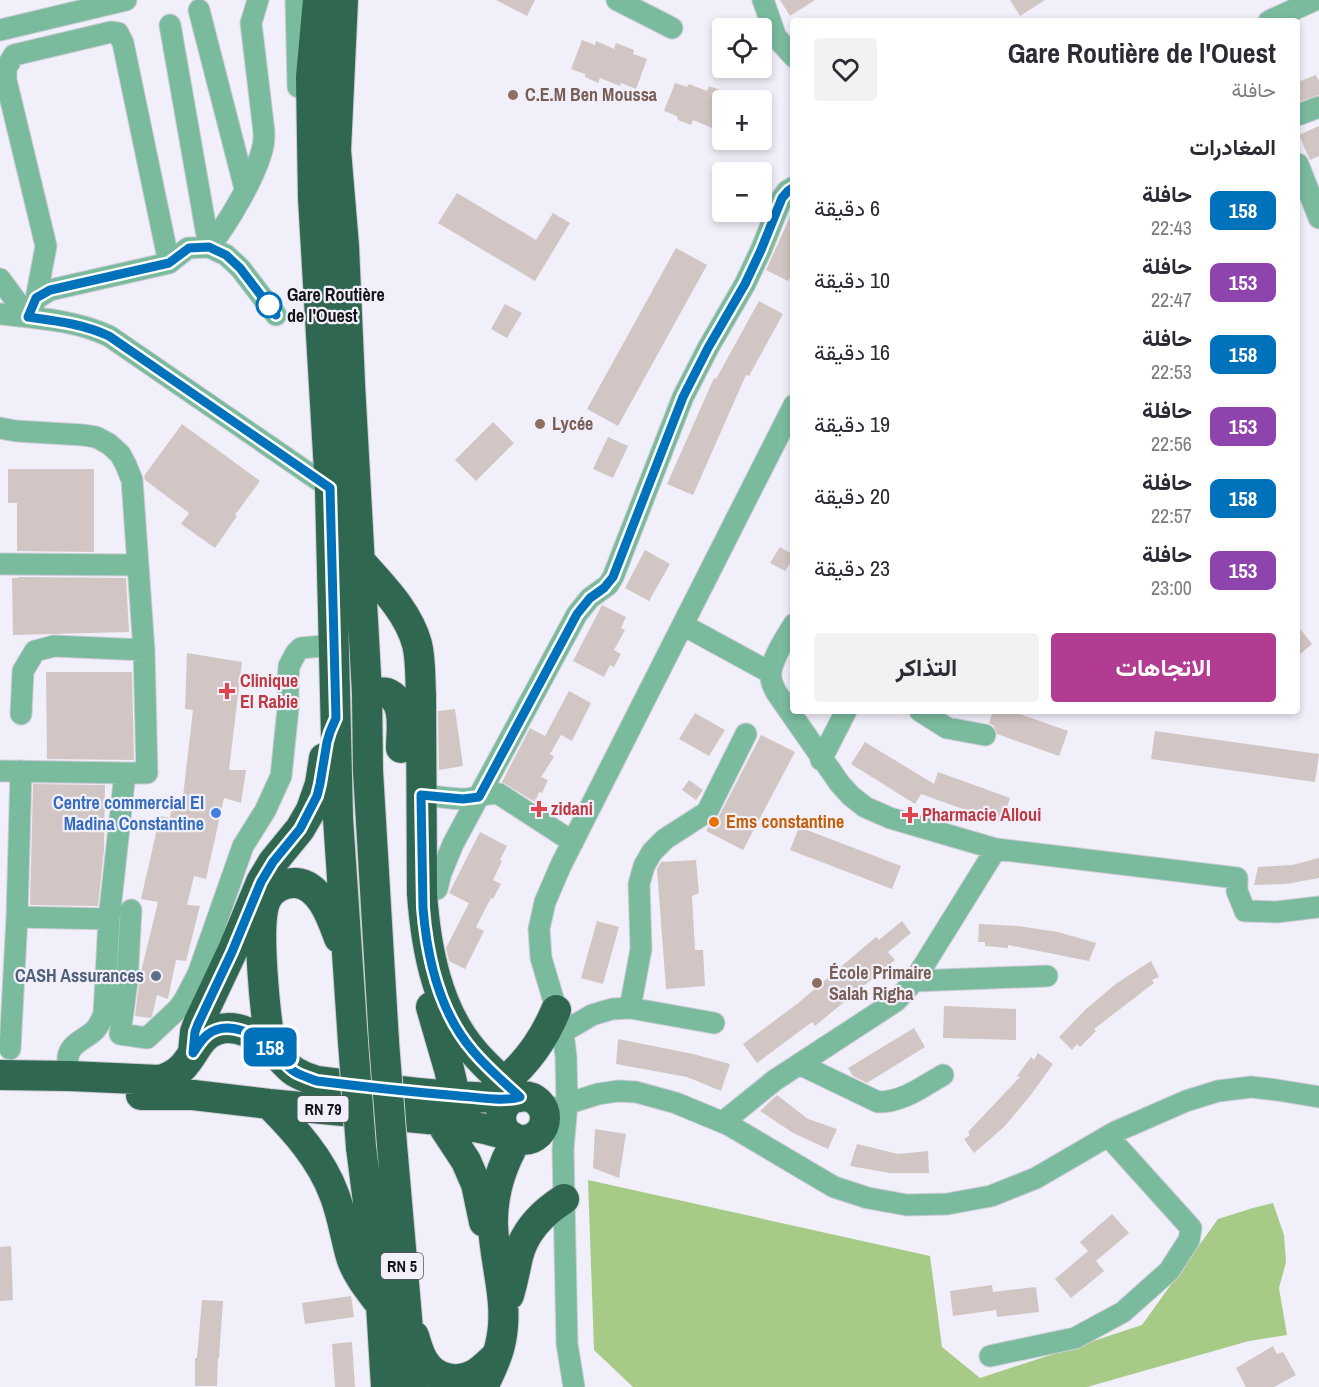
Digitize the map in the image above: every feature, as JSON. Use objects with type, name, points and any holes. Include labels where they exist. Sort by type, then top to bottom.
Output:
[{"type":"highway","name":"RN 5","points":[[318,0],[310,77],[313,187],[330,488],[338,818],[353,1042],[361,1147],[393,1307],[413,1387]]},
{"type":"highway","name":"RN 5","points":[[343,0],[336,150],[344,246],[367,693],[368,771],[392,1145],[393,1307],[387,1387]]},
{"type":"highway","points":[[360,560],[396,603],[417,643],[421,695],[423,903],[424,922],[433,968],[457,1029],[473,1051],[530,1099]]},
{"type":"highway","points":[[367,693],[386,692],[396,699],[400,709],[405,854],[414,936],[426,992],[455,1095]]},
{"type":"highway","points":[[193,1053],[198,1024],[232,952],[261,882],[273,862],[300,829],[317,796],[327,742],[336,718]]},
{"type":"highway","points":[[271,1048],[261,932],[263,908],[270,894],[282,885],[296,883],[303,884],[315,892],[326,908],[348,961]]},
{"type":"highway","points":[[530,1099],[530,1057],[549,1027],[560,1021]]},
{"type":"highway","name":"RN 79","points":[[5,1062],[70,1076],[159,1080],[181,1070],[209,1033],[232,1028],[255,1036],[271,1048],[285,1065],[317,1081],[380,1089],[530,1099]]},
{"type":"highway","name":"RN 79","points":[[193,1053],[201,1076],[228,1098]]},
{"type":"highway","name":"RN 79","points":[[0,1092],[193,1095],[228,1098],[439,1120],[485,1129],[514,1138]]},
{"type":"highway","points":[[483,1387],[497,1355],[502,1332],[503,1308],[493,1218],[500,1173],[514,1138],[506,1132],[501,1120],[504,1107],[509,1102],[530,1099]]},
{"type":"highway","points":[[269,1104],[309,1148],[323,1170],[341,1214],[351,1258],[369,1291],[393,1307],[424,1362],[432,1371],[452,1379],[463,1379],[473,1375],[497,1355]]},
{"type":"highway","points":[[439,1120],[466,1161],[476,1184],[487,1231],[496,1246]]},
{"type":"highway","points":[[503,1308],[511,1289],[521,1247],[528,1232],[538,1219],[564,1199]]},
{"type":"street","points":[[0,30],[126,0]]},
{"type":"street","points":[[209,247],[245,189],[257,165],[263,146],[264,132],[251,23],[258,0]]},
{"type":"street","points":[[296,0],[312,416],[318,428],[328,438]]},
{"type":"street","points":[[617,0],[672,28]]},
{"type":"street","points":[[763,0],[776,37],[790,53]]},
{"type":"street","points":[[1276,18],[1315,0]]},
{"type":"street","points":[[199,10],[245,189]]},
{"type":"street","points":[[170,25],[209,247]]},
{"type":"street","points":[[32,308],[46,246],[6,80],[6,68],[14,54],[111,32],[118,33],[123,43],[169,263]]},
{"type":"street","points":[[1300,114],[1319,107]]},
{"type":"street","points":[[1300,169],[1319,218]]},
{"type":"street","points":[[438,889],[447,859],[577,614],[590,598],[604,588],[613,577],[683,397],[745,284],[782,198],[790,190]]},
{"type":"street","points":[[0,314],[32,308],[50,290],[169,263],[189,248],[209,247],[226,255],[240,268],[276,315]]},
{"type":"street","points":[[0,279],[32,308],[68,322],[93,328],[109,336],[330,488]]},
{"type":"street","points":[[530,1099],[567,1057],[560,1021],[541,958],[538,929],[545,903],[561,865],[790,413]]},
{"type":"street","points":[[0,428],[96,437],[109,444],[120,454],[126,465],[132,480],[144,650],[147,773],[10,771],[17,917],[5,1062]]},
{"type":"street","points":[[0,564],[138,566]]},
{"type":"street","points":[[683,625],[771,673]]},
{"type":"street","points":[[790,631],[776,656],[771,673],[772,684],[790,713]]},
{"type":"street","points":[[131,909],[127,982],[120,1034],[147,1038],[178,1009],[198,974],[243,846],[266,811],[281,776],[288,709],[288,680],[292,660],[301,648],[334,645]]},
{"type":"street","points":[[21,714],[23,671],[35,651],[54,646],[144,650]]},
{"type":"street","points":[[791,714],[821,760],[851,796],[865,807],[890,818],[996,849],[1237,878],[1237,891],[1245,911],[1277,912],[1319,907]]},
{"type":"street","points":[[821,760],[844,714]]},
{"type":"street","points":[[925,714],[947,728],[985,735]]},
{"type":"street","points":[[630,1008],[641,949],[639,884],[644,866],[652,852],[665,839],[707,812],[746,734]]},
{"type":"street","points":[[70,1076],[68,1055],[71,1049],[93,1032],[104,1013],[108,919],[125,773]]},
{"type":"street","points":[[421,795],[463,799],[490,793],[499,794],[573,842]]},
{"type":"street","points":[[723,1122],[775,1080],[896,1000],[914,981],[996,849]]},
{"type":"street","points":[[17,917],[108,919]]},
{"type":"street","points":[[914,981],[1047,976]]},
{"type":"street","points":[[560,1021],[612,1009],[630,1008],[714,1023]]},
{"type":"street","points":[[800,1064],[878,1102],[891,1102],[904,1097],[943,1075]]},
{"type":"street","points":[[530,1099],[618,1091],[636,1092],[676,1103],[723,1122],[834,1187],[868,1198],[907,1205],[947,1204],[991,1196],[1036,1178],[1108,1136],[1186,1101],[1218,1091],[1251,1087],[1319,1098]]},
{"type":"street","points":[[530,1099],[562,1149],[567,1344],[574,1387]]},
{"type":"street","points":[[990,1356],[1076,1338],[1123,1312],[1168,1271],[1189,1240],[1191,1228],[1108,1136]]},
{"type":"green space","points":[[588,1180],[930,1256],[942,1347],[980,1378],[1142,1325],[1218,1219],[1273,1203],[1284,1235],[1286,1262],[1279,1288],[1287,1335],[1249,1341],[1087,1387],[633,1387],[594,1350]]},
{"type":"building","points":[[496,0],[535,0],[527,16]]},
{"type":"building","points":[[780,0],[815,0],[790,16]]},
{"type":"building","points":[[1010,0],[1045,0],[1020,16]]},
{"type":"building","points":[[582,40],[595,45],[596,41],[614,49],[616,43],[634,50],[633,54],[647,59],[636,89],[621,83],[620,86],[600,78],[598,83],[585,77],[585,74],[571,69]]},
{"type":"building","points":[[1316,75],[1319,81],[1319,95],[1300,101],[1300,81]]},
{"type":"building","points":[[675,83],[687,87],[689,84],[707,91],[709,86],[720,90],[712,90],[712,128],[693,120],[691,125],[664,111]]},
{"type":"building","points":[[1319,126],[1319,156],[1310,160],[1300,135]]},
{"type":"building","points":[[457,193],[536,240],[553,213],[570,223],[535,281],[438,223]]},
{"type":"building","points":[[790,217],[790,277],[788,281],[766,270]]},
{"type":"building","points":[[676,248],[707,265],[618,426],[587,409]]},
{"type":"building","points":[[759,301],[783,314],[749,376],[746,375],[693,495],[667,484],[714,378],[716,379]]},
{"type":"building","points":[[505,304],[522,313],[507,338],[491,329]]},
{"type":"building","points":[[493,422],[514,443],[476,481],[455,460]]},
{"type":"building","points":[[182,424],[260,481],[215,548],[181,524],[189,513],[145,480],[144,476]]},
{"type":"building","points":[[608,437],[628,446],[613,478],[593,469]]},
{"type":"building","points":[[8,469],[94,469],[94,552],[17,551],[17,503],[8,503]]},
{"type":"building","points":[[780,547],[790,553],[790,564],[785,571],[770,563]]},
{"type":"building","points":[[645,550],[670,564],[649,601],[625,588]]},
{"type":"building","points":[[12,578],[126,578],[129,632],[13,635]]},
{"type":"building","points":[[602,605],[626,617],[621,628],[625,630],[614,650],[621,654],[614,667],[610,665],[604,677],[573,661]]},
{"type":"building","points":[[1300,629],[1312,644],[1300,654]]},
{"type":"building","points":[[187,653],[242,662],[229,770],[246,770],[241,803],[224,798],[206,879],[194,876],[187,905],[200,906],[186,961],[176,960],[168,999],[157,995],[150,1018],[135,1016],[140,976],[158,902],[141,899],[160,816],[170,818],[172,804],[182,805],[193,710],[185,709]]},
{"type":"building","points":[[46,672],[132,672],[134,760],[47,759]]},
{"type":"building","points":[[569,691],[591,703],[572,741],[561,735],[550,754],[554,757],[541,777],[548,780],[535,802],[502,782],[530,728],[545,736]]},
{"type":"building","points":[[455,709],[463,766],[439,770],[438,711]]},
{"type":"building","points":[[695,713],[725,730],[709,756],[679,739]]},
{"type":"building","points":[[992,714],[1020,714],[1068,731],[1059,756],[997,734],[994,726],[989,723]]},
{"type":"building","points":[[1155,731],[1319,754],[1315,782],[1151,759]]},
{"type":"building","points":[[761,735],[795,752],[743,850],[706,831],[718,818]]},
{"type":"building","points":[[865,742],[934,784],[938,772],[1010,798],[1002,823],[921,794],[915,804],[851,764]]},
{"type":"building","points":[[689,780],[703,790],[696,800],[682,790]]},
{"type":"building","points":[[33,784],[105,785],[104,850],[98,906],[30,905]]},
{"type":"building","points":[[799,827],[901,866],[892,889],[790,850]]},
{"type":"building","points":[[480,832],[507,846],[493,880],[501,884],[476,927],[484,931],[465,969],[449,961],[446,948],[469,903],[449,893]]},
{"type":"building","points":[[1319,858],[1319,878],[1286,884],[1254,885],[1258,867],[1292,865]]},
{"type":"building","points":[[696,860],[699,893],[692,896],[695,950],[703,950],[705,986],[666,989],[657,869],[661,862]]},
{"type":"building","points":[[597,921],[619,927],[603,984],[581,978]]},
{"type":"building","points":[[902,921],[911,933],[888,952],[895,960],[815,1026],[812,1022],[757,1063],[743,1044],[797,1004],[876,937],[879,940]]},
{"type":"building","points":[[979,924],[1018,926],[1058,932],[1096,943],[1089,961],[1008,945],[1008,948],[985,946],[985,942],[978,942]]},
{"type":"building","points":[[1151,961],[1159,977],[1152,980],[1154,983],[1094,1029],[1096,1031],[1080,1047],[1077,1044],[1072,1050],[1059,1037],[1086,1009],[1117,983]]},
{"type":"building","points":[[944,1006],[1016,1009],[1016,1040],[943,1038]]},
{"type":"building","points":[[914,1028],[925,1047],[867,1083],[853,1076],[848,1068]]},
{"type":"building","points":[[618,1039],[730,1064],[721,1091],[687,1077],[616,1064]]},
{"type":"building","points":[[1038,1053],[1053,1064],[1004,1127],[974,1153],[964,1139],[970,1135],[968,1132],[1020,1077],[1017,1076],[1031,1057],[1034,1060]]},
{"type":"building","points":[[777,1095],[808,1119],[837,1129],[828,1149],[793,1133],[760,1111]]},
{"type":"building","points":[[595,1129],[626,1134],[619,1178],[593,1168]]},
{"type":"building","points":[[857,1144],[898,1154],[928,1151],[929,1173],[890,1173],[850,1166]]},
{"type":"building","points":[[1112,1214],[1129,1233],[1096,1261],[1104,1271],[1071,1298],[1055,1279],[1088,1251],[1080,1242]]},
{"type":"building","points":[[11,1246],[13,1300],[0,1301],[0,1247]]},
{"type":"building","points":[[992,1285],[993,1292],[1036,1287],[1039,1312],[997,1317],[996,1310],[953,1316],[950,1291]]},
{"type":"building","points":[[351,1296],[354,1317],[305,1324],[302,1303]]},
{"type":"building","points":[[202,1300],[223,1301],[217,1386],[195,1386],[195,1358],[197,1358]]},
{"type":"building","points":[[352,1342],[355,1387],[335,1387],[332,1344]]},
{"type":"building","points":[[1273,1346],[1277,1354],[1283,1352],[1296,1375],[1274,1387],[1246,1387],[1236,1368]]},
{"type":"bus line","name":"158","points":[[276,315],[240,268],[226,255],[209,247],[189,248],[169,263],[50,290],[36,298],[28,317],[68,322],[93,328],[109,336],[330,488],[336,718],[327,742],[320,784],[311,810],[300,829],[273,862],[261,882],[232,952],[198,1024],[193,1053],[209,1033],[232,1028],[255,1036],[271,1048],[285,1065],[317,1081],[413,1092],[479,1097],[520,1097],[473,1051],[457,1029],[433,968],[424,922],[422,894],[421,795],[463,799],[479,797],[577,614],[590,598],[611,581],[693,375],[745,284],[782,198],[790,190]]},
{"type":"place","name":"C.E.M Ben Moussa","points":[[513,95]]},
{"type":"place","name":"Gare Routière de l'Ouest","points":[[269,305]]},
{"type":"place","name":"Lycée","points":[[540,424]]},
{"type":"place","name":"Clinique El Rabie","points":[[227,691]]},
{"type":"place","name":"zidani","points":[[539,809]]},
{"type":"place","name":"Centre commercial El Madina Constantine","points":[[216,813]]},
{"type":"place","name":"Pharmacie Alloui","points":[[910,815]]},
{"type":"place","name":"Ems constantine","points":[[714,822]]},
{"type":"place","name":"CASH Assurances","points":[[156,976]]},
{"type":"place","name":"École Primaire Salah Righa","points":[[817,983]]}]
